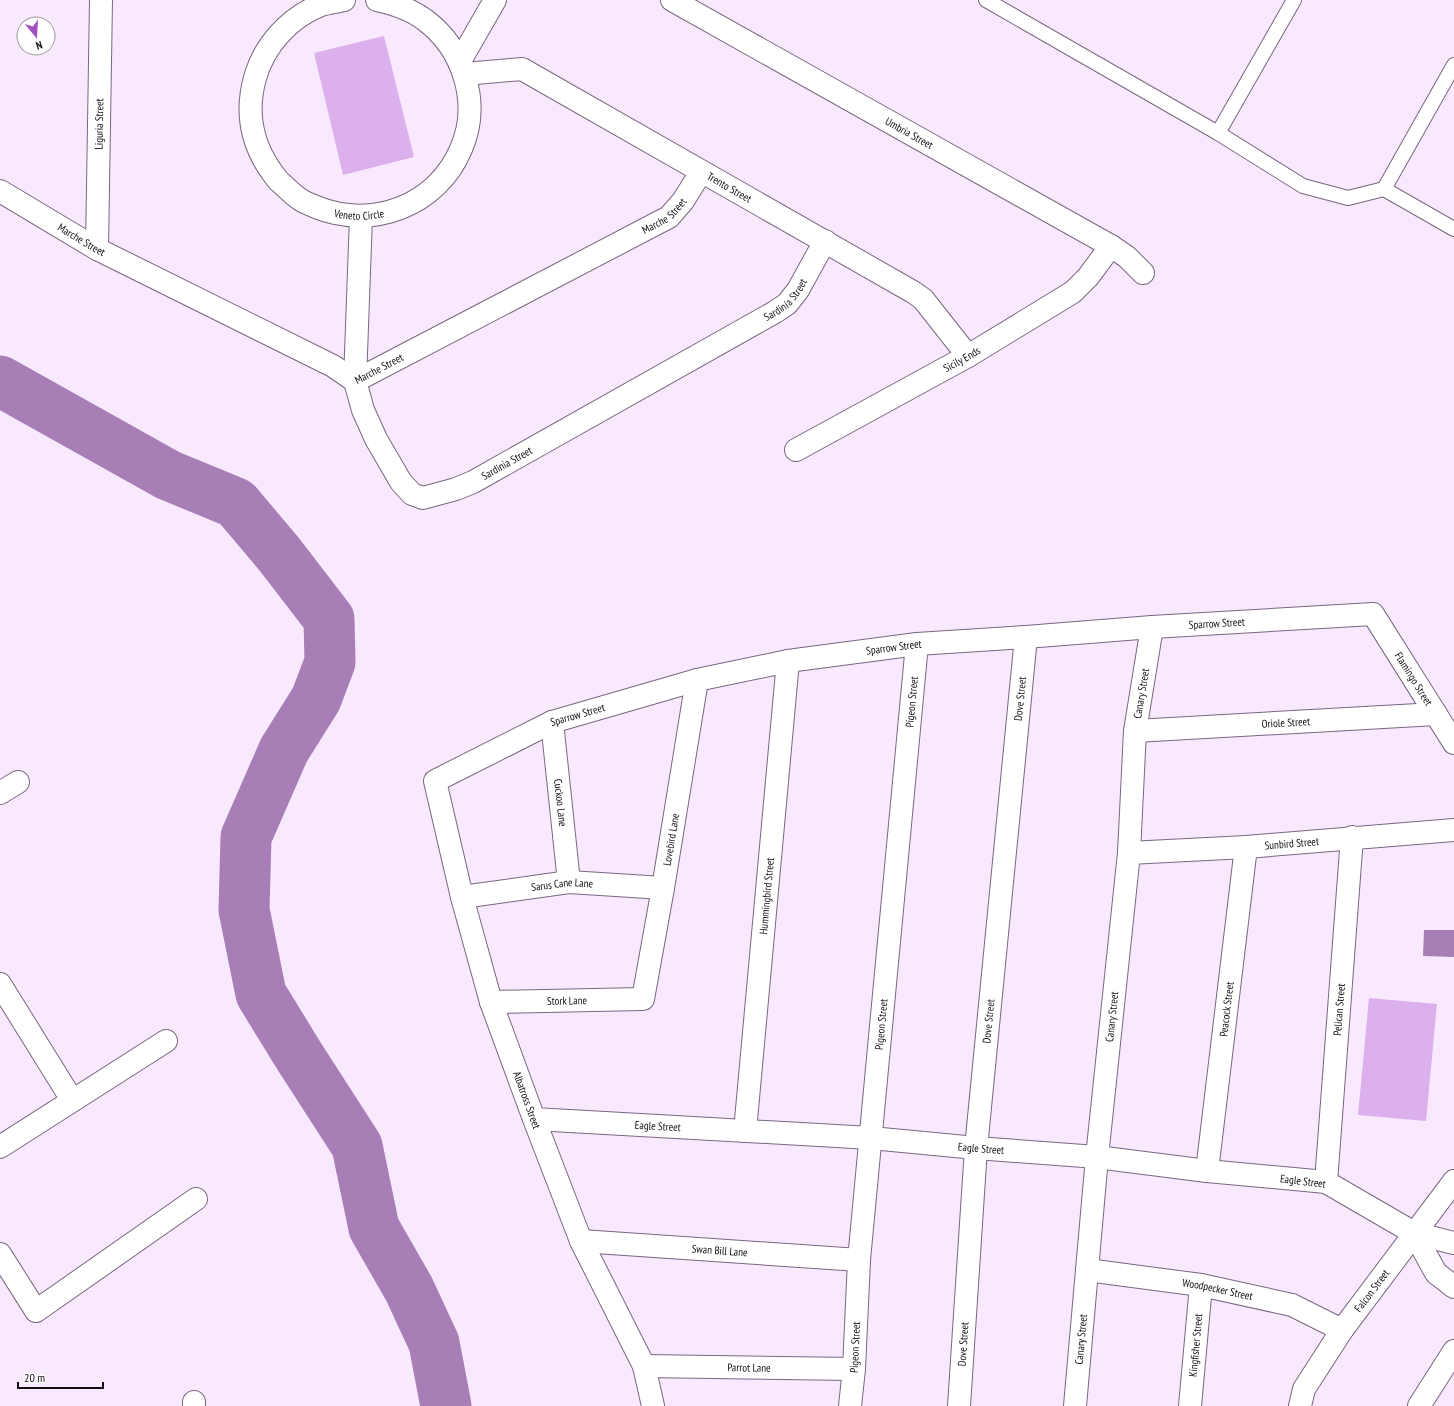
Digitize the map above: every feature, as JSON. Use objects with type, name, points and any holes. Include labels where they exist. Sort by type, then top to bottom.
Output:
[{"type":"street","name":"Liguria Street","points":[[97,249],[101,0]]},
{"type":"street","name":"Veneto Circle","points":[[344,0],[296,9],[259,65],[250,95],[251,126],[261,155],[278,181],[302,201],[330,213],[361,217],[386,213],[410,204],[431,190],[449,171],[462,149],[468,124],[469,99],[462,67],[445,38],[426,20],[402,6],[377,0]]},
{"type":"street","points":[[462,67],[495,0]]},
{"type":"street","name":"Umbria Street","points":[[672,0],[1111,246],[1128,257],[1143,273]]},
{"type":"street","name":"Trento Street","points":[[462,67],[522,69],[701,172],[825,241],[923,299],[968,356]]},
{"type":"street","name":"Marche Street","points":[[0,191],[97,249],[332,366],[354,381],[669,217],[683,201],[701,172]]},
{"type":"street","name":"Sardinia Street","points":[[361,217],[354,381],[363,410],[376,439],[401,482],[412,494],[423,498],[456,489],[473,482],[787,304],[798,290],[825,241]]},
{"type":"street","name":"Sicily Ends","points":[[796,450],[968,356],[1073,292],[1088,277],[1111,246]]},
{"type":"street","name":"Sparrow Street","points":[[435,781],[552,722],[697,680],[788,661],[917,644],[1152,627],[1373,614]]},
{"type":"street","name":"Flamingo Street","points":[[1373,614],[1454,743]]},
{"type":"street","name":"Canary Street","points":[[1075,1406],[1097,1157],[1129,853],[1135,731],[1152,627]]},
{"type":"street","name":"Dove Street","points":[[959,1406],[976,1148],[1026,637]]},
{"type":"street","name":"Pigeon Street","points":[[850,1406],[854,1369],[859,1260],[917,644]]},
{"type":"street","name":"Hummingbird Street","points":[[745,1131],[788,661]]},
{"type":"street","name":"Lovebird Lane","points":[[643,1000],[697,680]]},
{"type":"street","name":"Oriole Street","points":[[1135,731],[1436,714]]},
{"type":"street","name":"Cuckoo Lane","points":[[552,722],[569,882]]},
{"type":"street","name":"Albatross Street","points":[[435,781],[462,898],[491,1002],[581,1241],[644,1366],[653,1406]]},
{"type":"street","points":[[0,793],[18,782]]},
{"type":"street","name":"Sunbird Street","points":[[1129,853],[1246,847],[1454,830]]},
{"type":"street","name":"Pelican Street","points":[[1326,1182],[1352,838]]},
{"type":"street","name":"Peacock Street","points":[[1207,1172],[1246,847]]},
{"type":"street","name":"Sarus Cane Lane","points":[[462,898],[569,882],[663,888]]},
{"type":"street","points":[[0,984],[72,1100]]},
{"type":"street","name":"Stork Lane","points":[[491,1002],[643,1000]]},
{"type":"street","points":[[0,1147],[166,1041]]},
{"type":"street","name":"Eagle Street","points":[[534,1119],[871,1138],[1097,1157],[1207,1172],[1326,1182],[1414,1234],[1454,1244]]},
{"type":"street","name":"Falcon Street","points":[[1300,1406],[1304,1389],[1342,1330],[1454,1181]]},
{"type":"street","points":[[0,1254],[36,1311],[196,1199]]},
{"type":"street","name":"Eagle Street","points":[[1414,1234],[1436,1273],[1454,1287]]},
{"type":"street","name":"Swan Bill Lane","points":[[581,1241],[859,1260]]},
{"type":"street","name":"Woodpecker Street","points":[[1087,1270],[1201,1285],[1292,1305],[1342,1330]]},
{"type":"street","name":"Kingfisher Street","points":[[1190,1406],[1201,1285]]},
{"type":"street","points":[[1419,1406],[1454,1351]]},
{"type":"street","name":"Parrot Lane","points":[[644,1366],[854,1369]]},
{"type":"lane","points":[[986,0],[1218,133],[1303,186],[1348,198],[1384,189],[1454,229]]},
{"type":"lane","points":[[1218,133],[1294,0]]},
{"type":"lane","points":[[1384,189],[1454,65]]},
{"type":"shaded area","points":[[384,36],[414,157],[343,175],[314,53]]},
{"type":"shaded area","points":[[1424,930],[1454,930],[1454,957],[1423,956]]},
{"type":"shaded area","points":[[1369,998],[1437,1004],[1426,1121],[1358,1115]]},
{"type":"waterway","points":[[0,381],[168,475],[236,503],[279,554],[329,619],[330,662],[316,699],[284,750],[246,837],[244,910],[261,994],[357,1146],[374,1228],[409,1289],[434,1343],[446,1406]]}]
